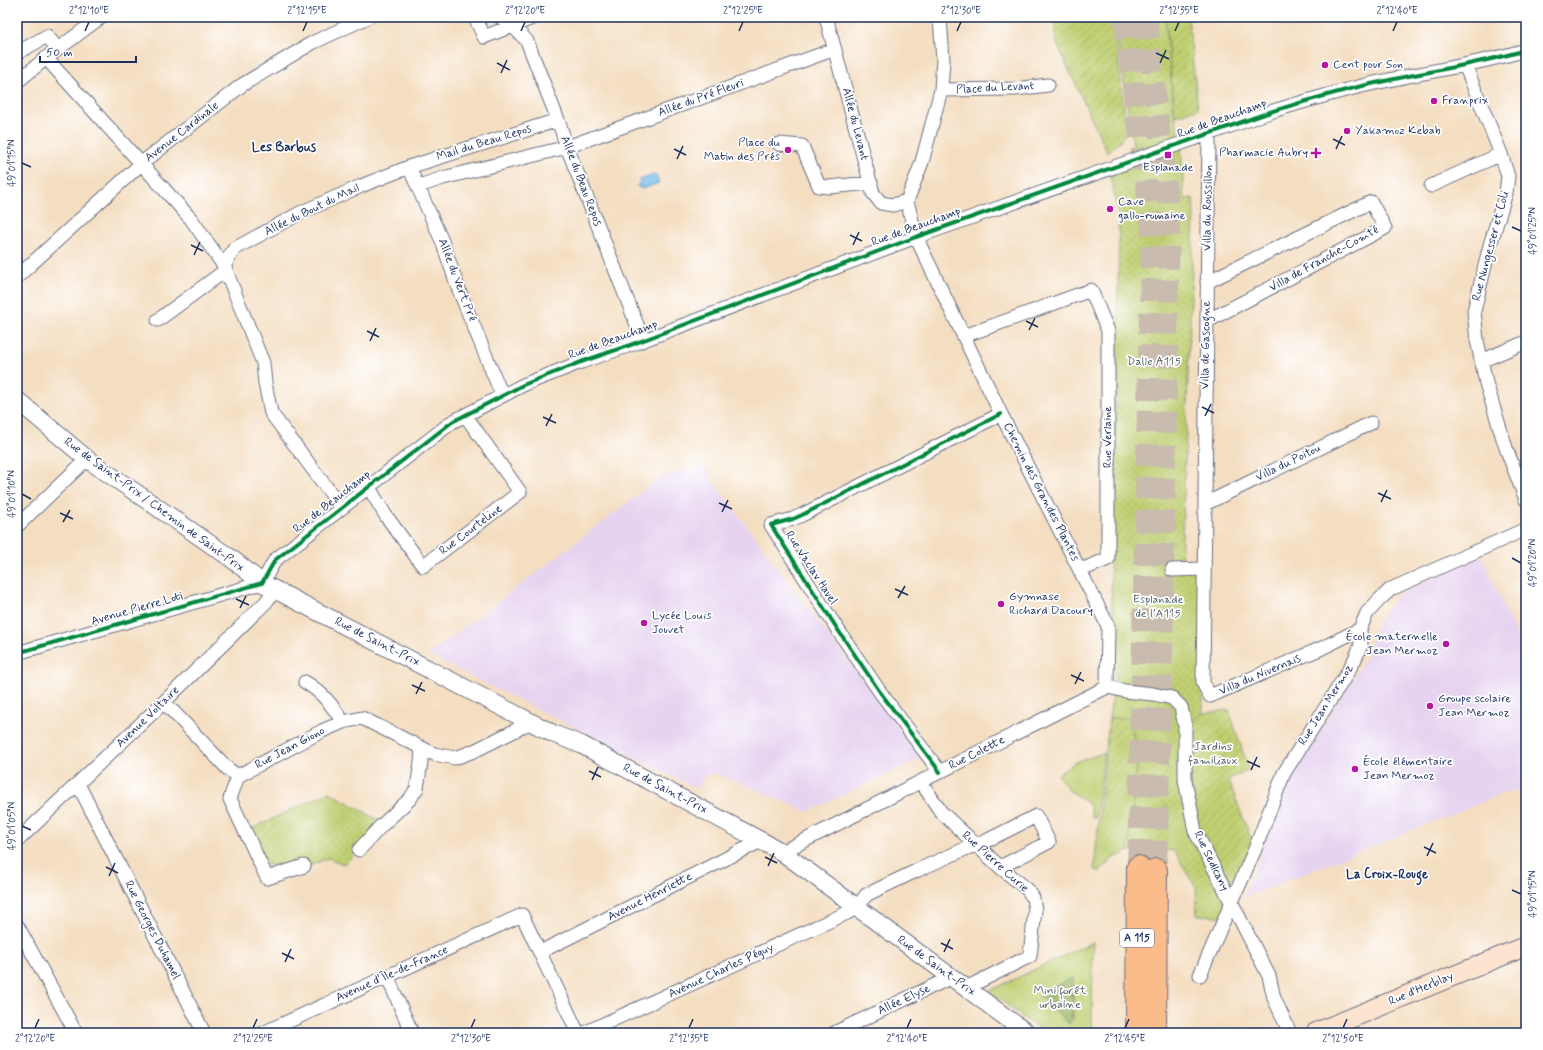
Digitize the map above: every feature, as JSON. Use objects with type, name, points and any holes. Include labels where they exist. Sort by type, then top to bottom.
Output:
[{"type":"highway","name":"A 115","points":[[1137,1033],[1147,868],[1155,1033]]},
{"type":"main road","name":"Rue d'Herblay","points":[[1315,1033],[1526,946]]},
{"type":"street","points":[[17,82],[46,58],[101,17]]},
{"type":"street","name":"Avenue Cardinale","points":[[17,277],[142,163],[242,85],[312,43],[368,17]]},
{"type":"street","points":[[475,17],[484,37],[535,17]]},
{"type":"street","name":"Allée du Beau Repos","points":[[500,17],[513,26],[527,41],[643,340]]},
{"type":"street","name":"Allée du Levant","points":[[826,17],[873,193],[881,203],[893,205],[907,201]]},
{"type":"street","points":[[907,201],[922,162],[941,90],[943,60],[940,17]]},
{"type":"street","points":[[17,53],[47,36],[58,49]]},
{"type":"street","name":"Allée du Pré Fleuri","points":[[567,147],[835,49]]},
{"type":"street","name":"Rue de Beauchamp","points":[[269,587],[275,560],[341,507],[452,422],[504,393],[581,362],[916,237],[1268,113],[1321,96],[1465,65],[1526,50]]},
{"type":"street","points":[[46,58],[191,219],[225,268],[263,363],[271,413],[341,507]]},
{"type":"street","name":"Rue Nungesser et Coli","points":[[1465,65],[1507,169],[1508,183],[1506,193],[1490,245],[1474,312],[1477,340],[1486,383],[1506,448],[1526,500]]},
{"type":"street","name":"Place du Levant","points":[[941,90],[1015,89],[1048,85]]},
{"type":"street","name":"Mail du Beau Repos","points":[[410,167],[558,120]]},
{"type":"street","name":"Villa du Roussillon","points":[[1207,282],[1209,134]]},
{"type":"street","points":[[779,144],[802,146],[819,186],[829,187],[871,183]]},
{"type":"street","name":"Mail du Beau Repos","points":[[419,186],[443,178],[567,147]]},
{"type":"street","points":[[1431,186],[1501,154]]},
{"type":"street","name":"Allée du Vert Pré","points":[[410,167],[442,241],[459,290],[499,388],[504,393]]},
{"type":"street","name":"Allée du Bout du Mail","points":[[225,268],[234,249],[300,213],[360,186],[410,167]]},
{"type":"street","name":"Chemin des Grandes Plantes","points":[[907,201],[916,237],[1001,414],[1108,626],[1107,687]]},
{"type":"street","name":"Villa de Franche-Comté","points":[[1207,282],[1371,202],[1385,228],[1207,322]]},
{"type":"street","points":[[158,320],[225,268]]},
{"type":"street","name":"Villa de Gascogne","points":[[1204,569],[1207,282]]},
{"type":"street","name":"Rue Verlaine","points":[[964,336],[1091,290],[1108,331],[1108,559],[1081,570]]},
{"type":"street","points":[[1482,361],[1526,342]]},
{"type":"street","name":"Rue de Saint-Prix / Chemin de Saint-Prix","points":[[17,400],[87,459],[232,559],[269,587]]},
{"type":"street","name":"Rue Vaclav Havel","points":[[940,772],[880,692],[838,630],[771,525],[802,515],[1001,414]]},
{"type":"street","name":"Rue Courteline","points":[[368,486],[386,516],[423,566],[520,492],[465,415]]},
{"type":"street","name":"Villa du Poitou","points":[[1205,504],[1371,423]]},
{"type":"street","points":[[17,526],[87,459]]},
{"type":"street","name":"Rue Jean Mermoz","points":[[1200,975],[1255,850],[1284,773],[1355,659],[1361,645],[1360,629],[1367,613],[1391,589],[1526,529]]},
{"type":"street","points":[[1172,570],[1204,569]]},
{"type":"street","name":"Villa du Nivernais","points":[[1204,569],[1203,683],[1210,696],[1322,648],[1360,629]]},
{"type":"street","name":"Avenue Pierre Loti","points":[[17,653],[269,587]]},
{"type":"street","name":"Avenue Voltaire","points":[[17,841],[164,702],[265,603],[269,587]]},
{"type":"street","name":"Rue de Saint-Prix","points":[[269,587],[530,722],[554,734],[582,745],[782,852],[1027,1033]]},
{"type":"street","points":[[304,682],[318,690],[343,722]]},
{"type":"street","name":"Rue Colette","points":[[782,852],[1107,687]]},
{"type":"street","name":"Rue Sedlcany","points":[[1107,687],[1172,698],[1181,707],[1185,726],[1185,780],[1195,831],[1269,976],[1274,998],[1290,1033]]},
{"type":"street","points":[[164,702],[228,769],[238,776],[230,799],[267,878],[304,866]]},
{"type":"street","name":"Rue Jean Giono","points":[[238,776],[322,731],[343,722],[362,718],[434,754],[455,758],[474,751],[530,722]]},
{"type":"street","points":[[359,850],[380,827],[410,799],[416,788],[422,748]]},
{"type":"street","name":"Rue Pierre Curie","points":[[921,782],[941,812],[1000,867],[1028,890],[1033,898],[1035,910],[1030,956],[966,988]]},
{"type":"street","name":"Rue Georges Duhamel","points":[[78,784],[204,1033]]},
{"type":"street","points":[[857,908],[866,895],[975,844],[984,842],[1036,816],[1049,842],[1000,867]]},
{"type":"street","name":"Avenue Henriette","points":[[540,952],[761,841]]},
{"type":"street","name":"Avenue Charles Péguy","points":[[584,1033],[857,908]]},
{"type":"street","name":"Avenue d'Île-de-France","points":[[263,1033],[522,915],[540,952]]},
{"type":"street","points":[[17,925],[76,1033]]},
{"type":"street","points":[[540,952],[578,1033]]},
{"type":"street","points":[[387,976],[412,1033]]},
{"type":"street","name":"Allée Elyse","points":[[834,1033],[952,977]]},
{"type":"shaded area","name":"Lycée Louis Jouvet","points":[[703,466],[921,758],[808,812],[743,784],[713,773],[704,776],[698,789],[428,655],[663,476]]},
{"type":"shaded area","name":"Groupe scolaire Jean Mermoz","points":[[1482,556],[1526,657],[1526,805],[1515,789],[1243,898],[1292,775],[1366,657],[1375,626],[1398,595]]},
{"type":"green space","points":[[1054,17],[1113,17],[1127,131],[1121,140],[1107,152],[1056,42]]},
{"type":"green space","name":"Esplanade de l'A115","points":[[1115,17],[1165,17],[1175,116],[1181,144],[1184,199],[1193,198],[1194,215],[1181,568],[1202,568],[1203,713],[1185,726],[1232,903],[1225,917],[1197,915],[1196,888],[1174,851],[1137,848],[1128,852],[1138,755],[1129,719],[1109,718],[1115,682],[1110,559],[1117,376],[1119,215],[1109,171],[1135,161]]},
{"type":"green space","points":[[1165,17],[1188,17],[1198,109],[1175,116]]},
{"type":"green space","name":"Jardins familiaux","points":[[1229,710],[1249,770],[1228,779],[1255,849],[1232,903],[1195,831],[1185,726],[1203,713]]},
{"type":"green space","points":[[1109,718],[1129,718],[1138,755],[1128,852],[1113,858],[1100,872],[1094,869]]},
{"type":"green space","points":[[1104,753],[1096,818],[1092,818],[1090,805],[1069,790],[1058,775],[1075,762]]},
{"type":"green space","points":[[329,792],[384,823],[344,864],[328,858],[307,867],[268,865],[245,832]]},
{"type":"green space","points":[[1093,942],[1092,1033],[1044,1033],[989,991]]},
{"type":"green space","name":"Mini forêt urbaine","points":[[1073,978],[1073,1019],[1069,1024],[1038,994]]},
{"type":"water","points":[[656,174],[659,183],[642,189],[637,186],[640,182],[639,180]]},
{"type":"tunnel","points":[[1124,17],[1152,226],[1138,867]]},
{"type":"tunnel","points":[[1146,17],[1169,215],[1162,655],[1156,870]]},
{"type":"cycle path","points":[[17,653],[262,583],[275,560],[452,422],[523,385],[916,237],[1273,111],[1362,86],[1485,61],[1526,50]]},
{"type":"cycle path","points":[[940,772],[880,692],[838,630],[771,525],[802,515],[1001,414]]},
{"type":"place","name":"Cent pour Son","points":[[1325,65]]},
{"type":"place","name":"Franprix","points":[[1434,101]]},
{"type":"place","name":"Yakamoz Kebab","points":[[1347,131]]},
{"type":"place","name":"Place du Matin des Prés","points":[[788,150]]},
{"type":"place","name":"Pharmacie Aubry","points":[[1316,153]]},
{"type":"place","name":"Esplanade","points":[[1168,155]]},
{"type":"place","name":"Cave gallo-romaine","points":[[1110,209]]},
{"type":"place","name":"Gymnase Richard Dacoury","points":[[1001,604]]},
{"type":"place","name":"Lycée Louis Jouvet","points":[[644,623]]},
{"type":"place","name":"École maternelle Jean Mermoz","points":[[1446,644]]},
{"type":"place","name":"Groupe scolaire Jean Mermoz","points":[[1430,706]]},
{"type":"place","name":"École élémentaire Jean Mermoz","points":[[1355,769]]},
{"type":"district","name":"Les Barbus","points":[[284,147]]},
{"type":"district","name":"La Croix-Rouge","points":[[1387,874]]},
{"type":"park label","name":"Dalle A115","points":[[1154,362]]}]
